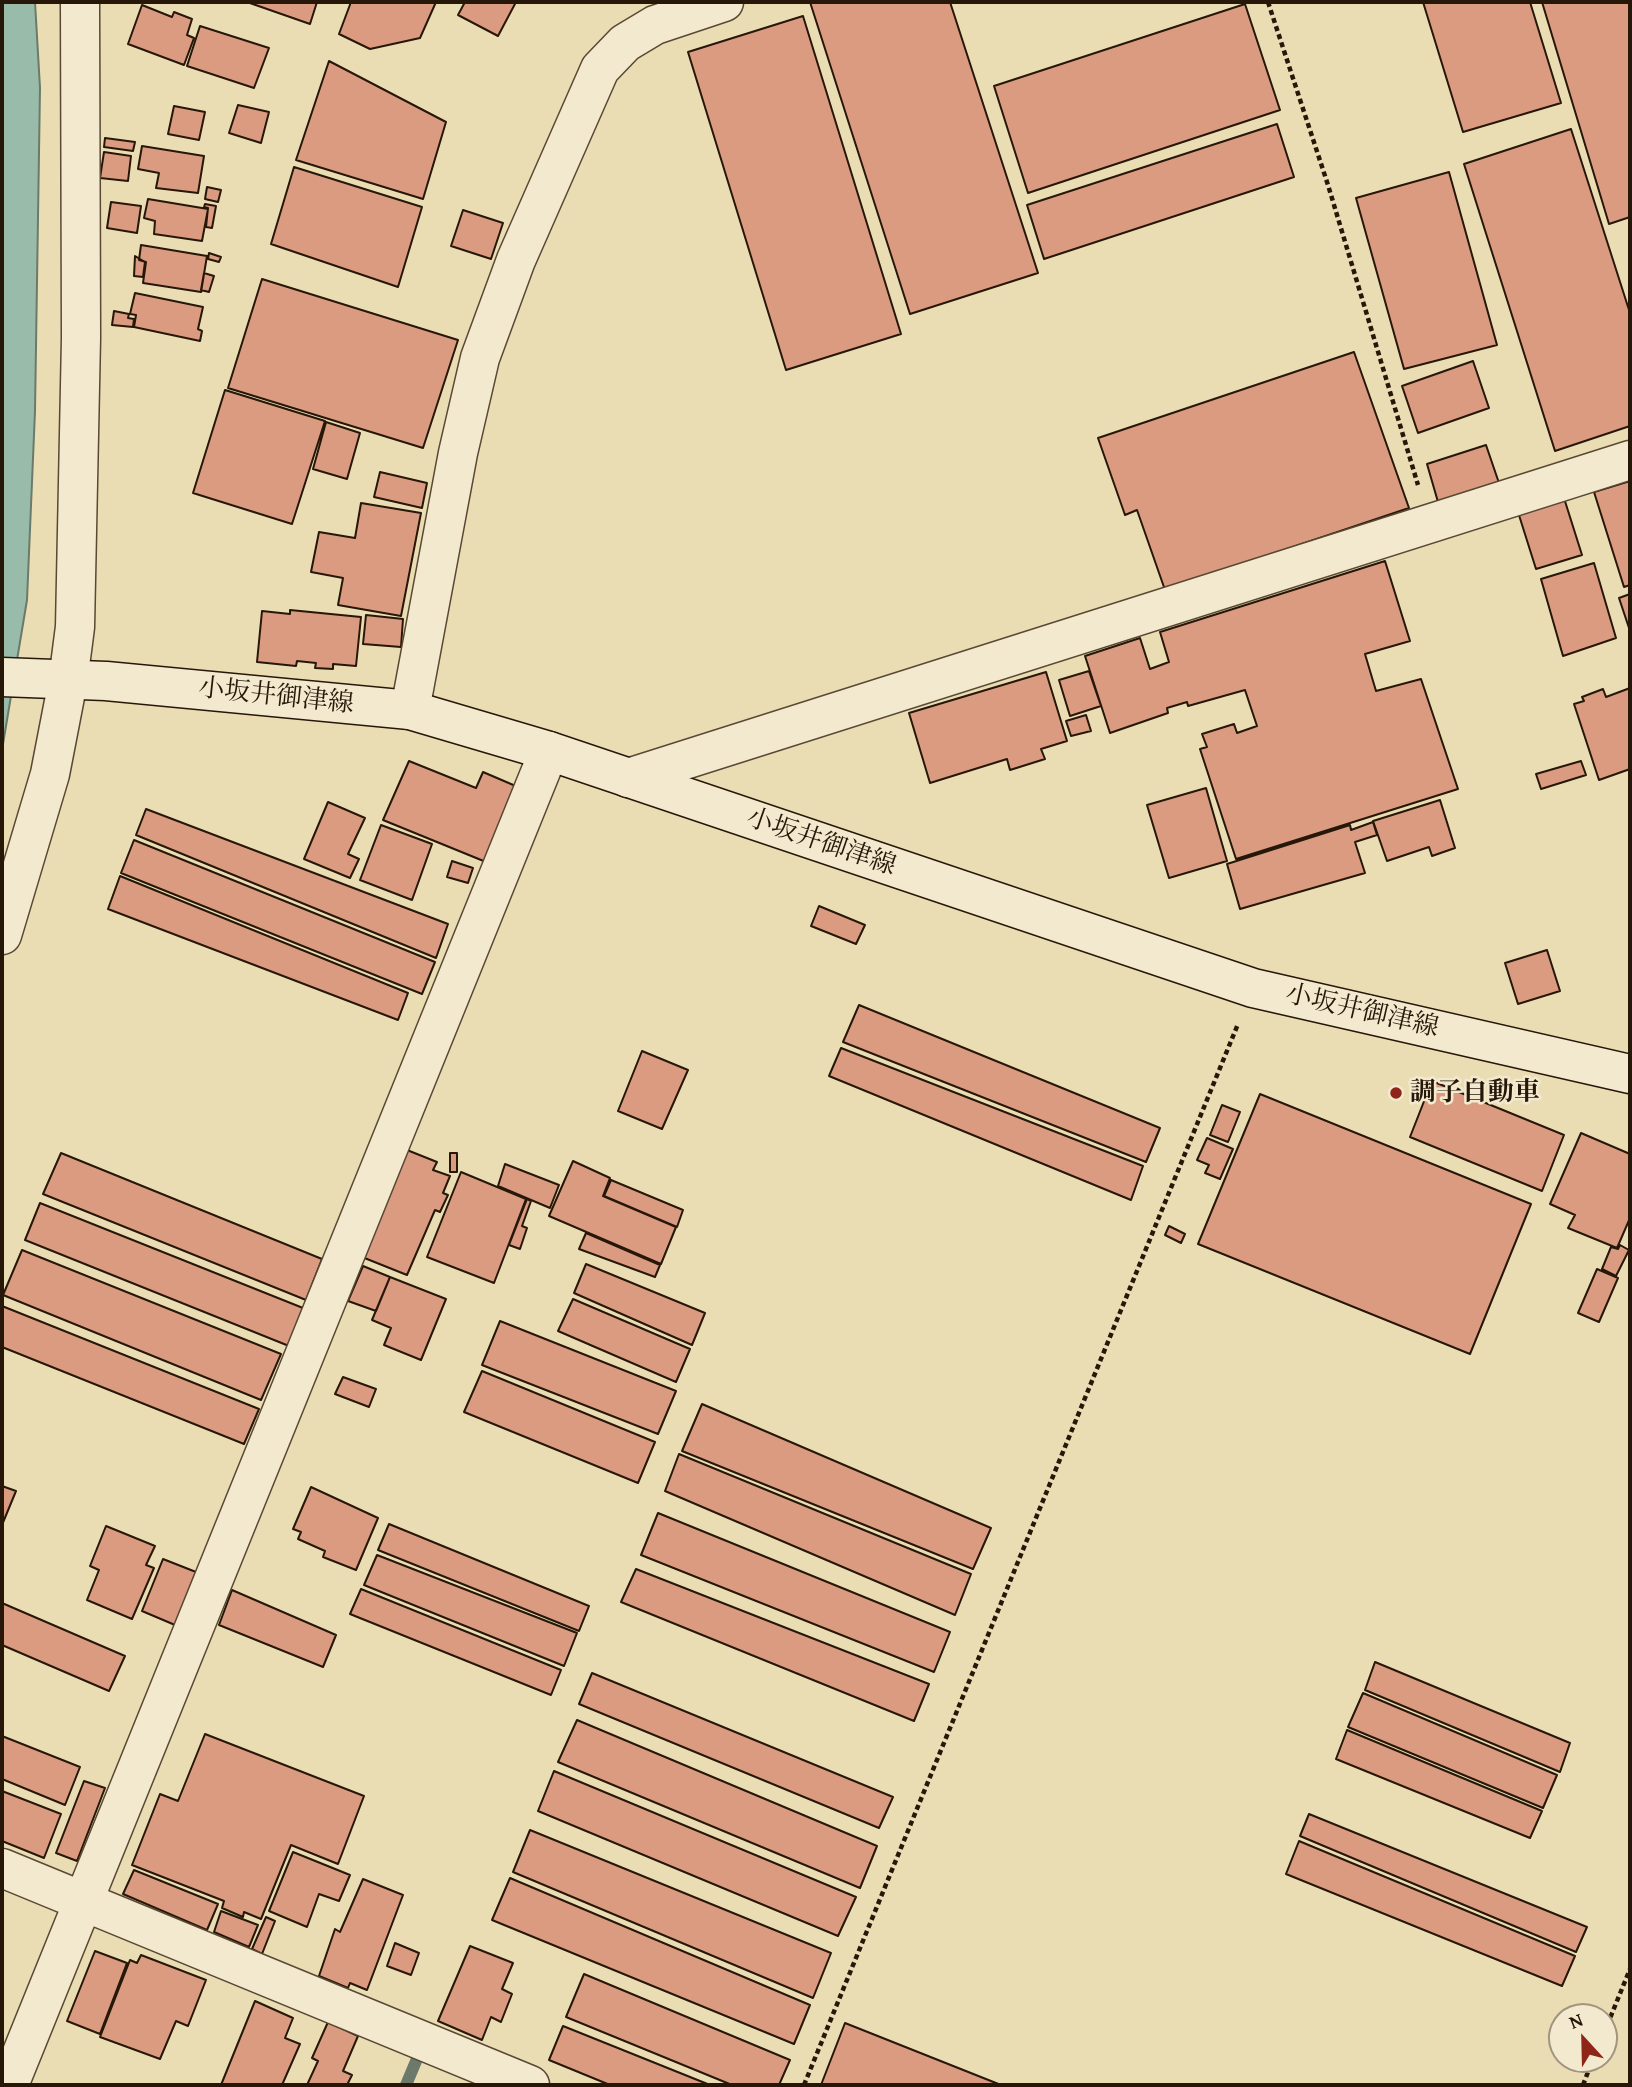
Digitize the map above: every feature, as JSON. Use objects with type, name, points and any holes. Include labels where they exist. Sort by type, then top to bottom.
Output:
[{"type":"street","points":[[2,935],[50,774],[57,680],[75,626],[81,338],[80,2]]},
{"type":"street","points":[[410,710],[458,453],[480,358],[516,260],[594,82],[600,69],[625,43],[655,25],[724,2]]},
{"type":"street","points":[[628,778],[1431,526],[1630,460]]},
{"type":"street","name":"小坂井御津線","points":[[2,677],[106,681],[410,710],[549,751],[1253,988],[1630,1074]]},
{"type":"street","points":[[9,2085],[549,751]]},
{"type":"street","points":[[2,1868],[530,2085]]},
{"type":"path","points":[[1268,2],[1328,185],[1431,526]]},
{"type":"path","points":[[804,2085],[1253,988]]},
{"type":"path","points":[[1616,2003],[1630,1969]]},
{"type":"shaded area","points":[[2,2],[35,2],[40,88],[35,411],[27,600],[2,750]]},
{"type":"building","points":[[247,2],[317,2],[310,24]]},
{"type":"building","points":[[351,2],[436,2],[420,38],[370,49],[339,34]]},
{"type":"building","points":[[465,2],[516,2],[498,36],[458,15]]},
{"type":"building","points":[[810,2],[950,2],[1038,273],[910,314]]},
{"type":"building","points":[[1423,2],[1530,2],[1561,103],[1463,132]]},
{"type":"building","points":[[1542,2],[1630,2],[1630,217],[1609,224]]},
{"type":"building","points":[[1245,4],[1280,110],[1028,193],[994,86]]},
{"type":"building","points":[[142,5],[172,17],[174,12],[192,19],[187,35],[194,38],[184,65],[128,44]]},
{"type":"building","points":[[803,16],[901,334],[786,370],[688,52]]},
{"type":"building","points":[[200,26],[269,48],[254,88],[187,66]]},
{"type":"building","points":[[329,61],[446,122],[423,199],[296,160]]},
{"type":"building","points":[[238,105],[269,112],[261,143],[229,133]]},
{"type":"building","points":[[174,106],[205,112],[199,140],[168,134]]},
{"type":"building","points":[[1277,124],[1294,177],[1044,259],[1027,205]]},
{"type":"building","points":[[1571,129],[1630,313],[1630,426],[1555,451],[1464,164]]},
{"type":"building","points":[[105,138],[135,142],[133,151],[104,147]]},
{"type":"building","points":[[142,146],[204,156],[198,193],[156,188],[159,173],[138,169]]},
{"type":"building","points":[[104,152],[131,156],[128,181],[100,178]]},
{"type":"building","points":[[294,167],[422,207],[398,287],[271,244]]},
{"type":"building","points":[[1449,172],[1497,345],[1404,369],[1356,198]]},
{"type":"building","points":[[207,187],[221,190],[218,202],[205,199]]},
{"type":"building","points":[[148,199],[208,209],[202,241],[154,234],[155,221],[144,218]]},
{"type":"building","points":[[111,202],[141,206],[137,233],[107,228]]},
{"type":"building","points":[[205,204],[216,206],[212,228],[206,227],[208,208],[204,207]]},
{"type":"building","points":[[463,210],[503,223],[491,259],[451,246]]},
{"type":"building","points":[[141,245],[207,256],[201,292],[143,283],[146,262],[139,260]]},
{"type":"building","points":[[209,253],[221,257],[219,262],[208,259]]},
{"type":"building","points":[[135,256],[145,262],[143,277],[134,276]]},
{"type":"building","points":[[204,273],[214,276],[209,292],[201,290]]},
{"type":"building","points":[[262,279],[458,340],[423,448],[228,388]]},
{"type":"building","points":[[135,293],[203,307],[198,329],[202,331],[200,341],[134,327],[136,315],[130,314]]},
{"type":"building","points":[[114,311],[129,314],[128,318],[134,319],[133,327],[112,325]]},
{"type":"building","points":[[1354,352],[1409,508],[1165,590],[1137,510],[1125,515],[1098,438]]},
{"type":"building","points":[[1473,361],[1489,408],[1418,433],[1402,386]]},
{"type":"building","points":[[225,390],[325,421],[292,524],[193,493]]},
{"type":"building","points":[[326,422],[360,433],[347,479],[313,469]]},
{"type":"building","points":[[1486,445],[1499,483],[1438,502],[1427,464]]},
{"type":"building","points":[[380,472],[427,483],[422,508],[374,497]]},
{"type":"building","points":[[1630,481],[1630,585],[1624,587],[1594,492]]},
{"type":"building","points":[[1564,498],[1582,555],[1536,569],[1518,512]]},
{"type":"building","points":[[361,503],[421,513],[401,616],[338,605],[343,578],[311,572],[319,532],[355,538]]},
{"type":"building","points":[[1385,561],[1410,641],[1365,654],[1376,691],[1421,679],[1458,789],[1236,859],[1200,749],[1207,747],[1202,734],[1234,724],[1237,733],[1257,726],[1245,690],[1188,706],[1187,702],[1167,708],[1168,713],[1110,733],[1085,656],[1140,638],[1150,669],[1169,662],[1160,632]]},
{"type":"building","points":[[1594,563],[1616,638],[1563,656],[1541,579]]},
{"type":"building","points":[[1630,594],[1630,631],[1619,598]]},
{"type":"building","points":[[290,610],[361,617],[356,666],[333,664],[333,669],[315,668],[316,663],[297,661],[296,666],[257,662],[262,611],[290,614]]},
{"type":"building","points":[[366,615],[403,619],[401,647],[363,644]]},
{"type":"building","points":[[1089,671],[1101,706],[1070,716],[1059,680]]},
{"type":"building","points":[[1046,672],[1067,741],[1041,749],[1045,759],[1010,770],[1007,759],[930,783],[909,713]]},
{"type":"building","points":[[1630,688],[1630,769],[1599,780],[1574,704],[1584,701],[1582,697],[1603,689],[1606,697]]},
{"type":"building","points":[[1086,715],[1091,731],[1071,736],[1066,721]]},
{"type":"building","points":[[409,761],[476,788],[483,772],[518,787],[486,862],[383,820]]},
{"type":"building","points":[[1581,761],[1586,775],[1541,789],[1536,774]]},
{"type":"building","points":[[1206,788],[1227,861],[1169,878],[1147,805]]},
{"type":"building","points":[[1440,800],[1455,848],[1432,856],[1429,847],[1387,861],[1373,821]]},
{"type":"building","points":[[328,802],[365,818],[348,854],[359,859],[350,878],[304,859]]},
{"type":"building","points":[[146,809],[448,924],[436,958],[136,835]]},
{"type":"building","points":[[1373,822],[1377,835],[1355,842],[1365,873],[1240,909],[1227,864],[1350,825],[1351,830]]},
{"type":"building","points":[[381,825],[432,844],[412,900],[360,880]]},
{"type":"building","points":[[134,840],[435,962],[422,994],[121,873]]},
{"type":"building","points":[[452,861],[473,868],[468,883],[447,877]]},
{"type":"building","points":[[120,876],[408,993],[398,1020],[108,909]]},
{"type":"building","points":[[819,906],[865,925],[856,944],[811,926]]},
{"type":"building","points":[[1547,950],[1560,991],[1518,1004],[1505,963]]},
{"type":"building","points":[[859,1005],[1160,1128],[1146,1162],[843,1042]]},
{"type":"building","points":[[841,1048],[1143,1166],[1131,1200],[829,1076]]},
{"type":"building","points":[[642,1051],[688,1070],[662,1129],[618,1111]]},
{"type":"building","points":[[1432,1081],[1564,1135],[1542,1191],[1410,1137]]},
{"type":"building","points":[[1260,1094],[1531,1204],[1470,1354],[1198,1244]]},
{"type":"building","points":[[1222,1105],[1240,1112],[1228,1142],[1210,1135]]},
{"type":"building","points":[[1581,1133],[1630,1154],[1630,1218],[1617,1248],[1568,1228],[1575,1215],[1550,1204]]},
{"type":"building","points":[[1207,1138],[1233,1149],[1220,1179],[1205,1173],[1209,1165],[1197,1160]]},
{"type":"building","points":[[407,1150],[437,1162],[433,1170],[450,1176],[443,1193],[448,1195],[440,1212],[435,1210],[407,1275],[362,1257]]},
{"type":"building","points":[[61,1153],[322,1259],[306,1300],[43,1194]]},
{"type":"building","points":[[450,1153],[457,1153],[457,1172],[450,1172]]},
{"type":"building","points":[[573,1161],[610,1178],[603,1196],[676,1227],[661,1264],[549,1216]]},
{"type":"building","points":[[505,1164],[559,1185],[550,1208],[498,1186]]},
{"type":"building","points":[[461,1172],[526,1199],[494,1283],[427,1257]]},
{"type":"building","points":[[611,1180],[683,1210],[677,1227],[604,1196]]},
{"type":"building","points":[[527,1199],[531,1201],[522,1226],[527,1228],[520,1249],[509,1245]]},
{"type":"building","points":[[40,1203],[303,1308],[289,1346],[25,1240]]},
{"type":"building","points":[[1169,1226],[1185,1234],[1181,1243],[1165,1235]]},
{"type":"building","points":[[586,1233],[660,1265],[655,1277],[579,1249]]},
{"type":"building","points":[[1620,1245],[1629,1250],[1616,1276],[1602,1269],[1611,1247],[1618,1249]]},
{"type":"building","points":[[22,1250],[281,1354],[261,1400],[3,1295]]},
{"type":"building","points":[[586,1264],[705,1313],[692,1345],[574,1293]]},
{"type":"building","points":[[363,1266],[390,1277],[376,1311],[348,1301]]},
{"type":"building","points":[[1597,1269],[1618,1278],[1599,1322],[1578,1313]]},
{"type":"building","points":[[390,1277],[446,1299],[421,1360],[384,1345],[391,1328],[372,1320]]},
{"type":"building","points":[[573,1299],[690,1349],[676,1382],[558,1331]]},
{"type":"building","points":[[2,1306],[259,1409],[244,1444],[2,1347]]},
{"type":"building","points":[[500,1321],[676,1391],[658,1434],[482,1365]]},
{"type":"building","points":[[482,1371],[655,1442],[638,1483],[464,1412]]},
{"type":"building","points":[[343,1377],[376,1389],[369,1407],[335,1394]]},
{"type":"building","points":[[702,1404],[991,1528],[973,1569],[682,1451]]},
{"type":"building","points":[[679,1454],[971,1574],[955,1615],[665,1491]]},
{"type":"building","points":[[2,1486],[16,1491],[2,1525]]},
{"type":"building","points":[[311,1487],[378,1518],[356,1570],[323,1557],[325,1551],[298,1539],[301,1532],[293,1529]]},
{"type":"building","points":[[658,1513],[950,1632],[934,1672],[641,1555]]},
{"type":"building","points":[[389,1524],[589,1606],[579,1631],[378,1550]]},
{"type":"building","points":[[106,1526],[155,1546],[146,1565],[154,1568],[132,1619],[87,1600],[99,1570],[90,1566]]},
{"type":"building","points":[[377,1555],[577,1633],[564,1666],[364,1585]]},
{"type":"building","points":[[163,1559],[196,1572],[175,1625],[142,1611]]},
{"type":"building","points":[[636,1569],[929,1684],[914,1721],[621,1602]]},
{"type":"building","points":[[361,1589],[561,1670],[551,1695],[350,1614]]},
{"type":"building","points":[[232,1590],[336,1635],[323,1667],[219,1625]]},
{"type":"building","points":[[2,1603],[125,1656],[109,1691],[2,1645]]},
{"type":"building","points":[[1375,1662],[1570,1743],[1560,1772],[1365,1690]]},
{"type":"building","points":[[592,1673],[893,1797],[879,1828],[579,1704]]},
{"type":"building","points":[[1363,1693],[1557,1775],[1543,1808],[1348,1727]]},
{"type":"building","points":[[577,1720],[877,1846],[860,1888],[558,1762]]},
{"type":"building","points":[[1347,1730],[1542,1811],[1530,1838],[1336,1759]]},
{"type":"building","points":[[205,1734],[364,1796],[338,1864],[291,1845],[261,1919],[244,1912],[243,1917],[222,1908],[224,1901],[132,1865],[160,1794],[178,1801]]},
{"type":"building","points":[[2,1736],[80,1767],[65,1805],[2,1779]]},
{"type":"building","points":[[554,1771],[856,1897],[838,1936],[538,1811]]},
{"type":"building","points":[[84,1781],[105,1788],[77,1861],[56,1853]]},
{"type":"building","points":[[2,1791],[61,1814],[44,1858],[2,1841]]},
{"type":"building","points":[[1309,1814],[1587,1927],[1576,1952],[1300,1836]]},
{"type":"building","points":[[530,1830],[831,1953],[813,1998],[513,1872]]},
{"type":"building","points":[[1299,1841],[1575,1956],[1562,1986],[1286,1874]]},
{"type":"building","points":[[293,1852],[350,1875],[339,1901],[319,1894],[307,1927],[269,1911]]},
{"type":"building","points":[[134,1870],[218,1904],[207,1930],[123,1894]]},
{"type":"building","points":[[510,1878],[810,2005],[794,2044],[492,1920]]},
{"type":"building","points":[[363,1879],[403,1895],[367,1990],[350,1983],[348,1988],[319,1976],[335,1929],[340,1932]]},
{"type":"building","points":[[221,1911],[258,1925],[249,1947],[214,1932]]},
{"type":"building","points":[[266,1917],[275,1921],[262,1954],[252,1949]]},
{"type":"building","points":[[395,1943],[419,1953],[411,1975],[387,1966]]},
{"type":"building","points":[[470,1946],[513,1963],[502,1989],[512,1994],[501,2022],[491,2017],[482,2040],[438,2021]]},
{"type":"building","points":[[95,1951],[127,1963],[100,2034],[67,2021]]},
{"type":"building","points":[[141,1955],[206,1980],[188,2026],[176,2021],[160,2059],[100,2037],[130,1960],[137,1963]]},
{"type":"building","points":[[584,1974],[790,2060],[779,2085],[732,2085],[566,2017]]},
{"type":"building","points":[[255,2001],[293,2018],[285,2038],[300,2044],[282,2085],[221,2085]]},
{"type":"building","points":[[328,2022],[358,2036],[343,2071],[352,2075],[347,2085],[307,2085],[318,2061],[312,2058]]},
{"type":"building","points":[[845,2023],[1001,2085],[821,2085]]},
{"type":"building","points":[[563,2026],[710,2085],[610,2085],[549,2060]]},
{"type":"waterway","points":[[406,2085],[419,2054]]},
{"type":"place","name":"調子自動車","points":[[1396,1093]]}]
